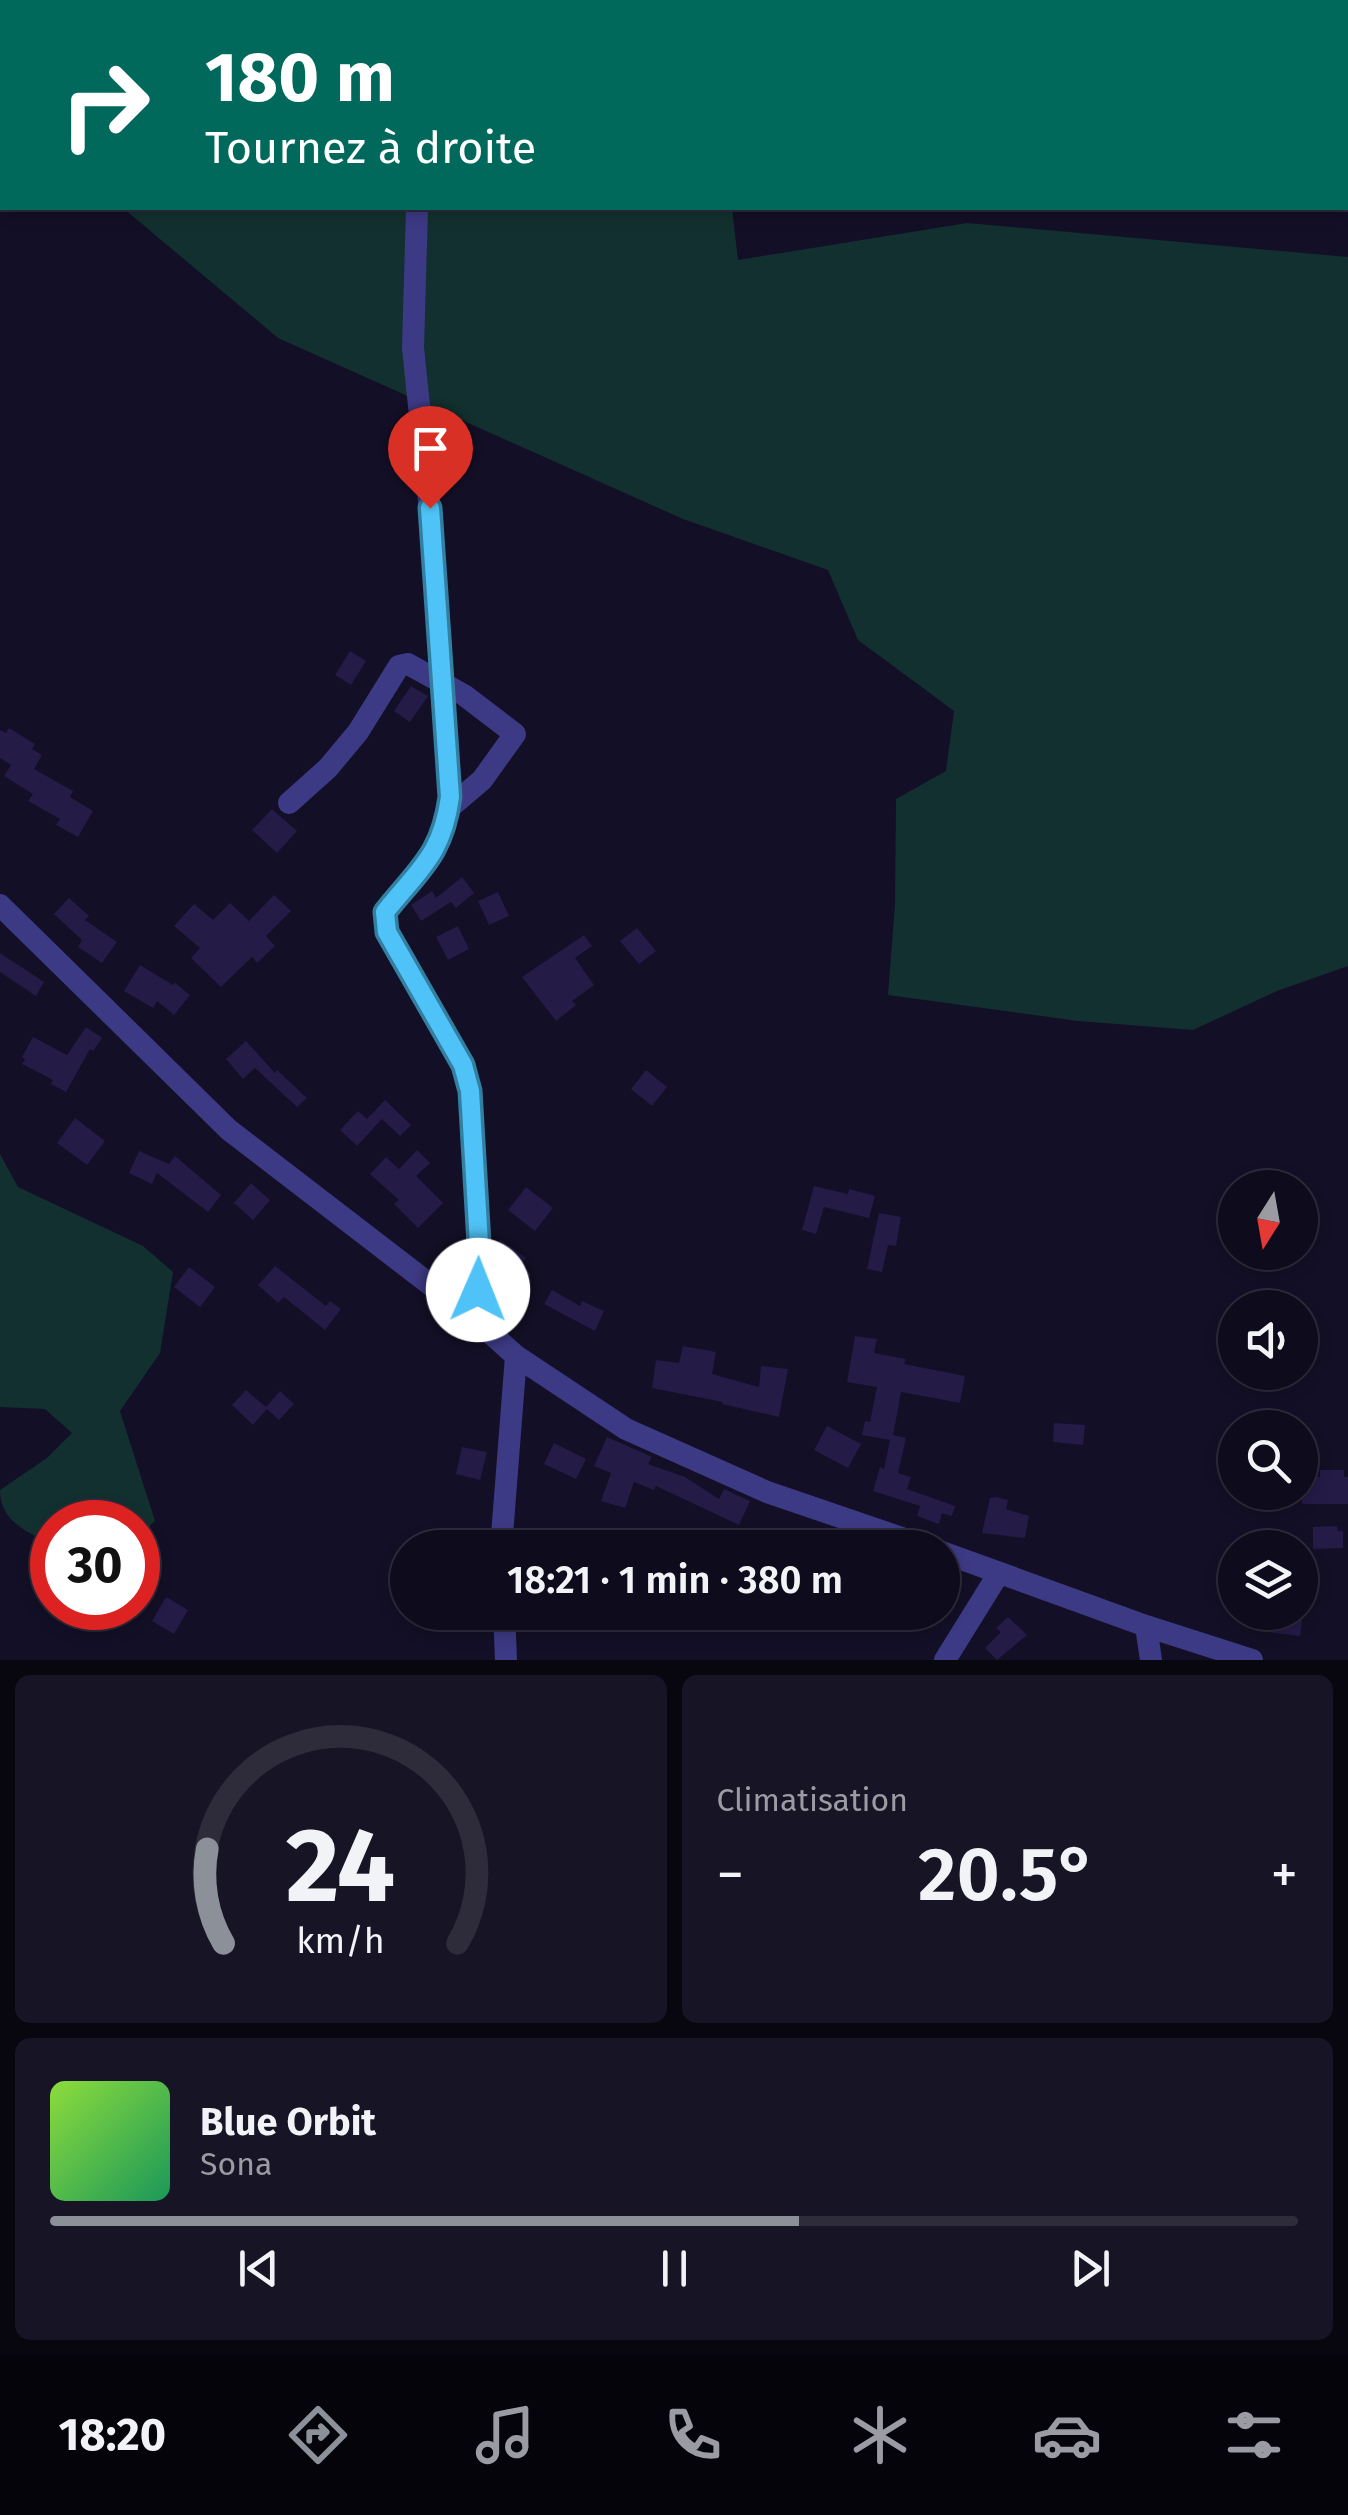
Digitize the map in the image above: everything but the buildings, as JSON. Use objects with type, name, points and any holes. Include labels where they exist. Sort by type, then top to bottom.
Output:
[{"type":"street","points":[[417,210],[413,348],[424,428],[449,808],[438,847],[385,912],[384,920],[387,932],[463,1065],[470,1091],[480,1261],[475,1319]]},
{"type":"street","points":[[290,804],[328,768],[358,732],[399,666],[408,664],[496,717],[515,734],[482,780],[449,808]]},
{"type":"street","points":[[0,904],[229,1130],[475,1319],[516,1356],[626,1429],[767,1492],[878,1530]]},
{"type":"street","points":[[502,1530],[516,1356]]},
{"type":"street","points":[[960,1559],[1252,1660]]},
{"type":"street","points":[[945,1660],[999,1573]]},
{"type":"street","points":[[1146,1626],[1152,1660]]},
{"type":"street","points":[[505,1630],[506,1660]]},
{"type":"green space","points":[[125,210],[732,210],[738,260],[967,223],[1348,257],[1348,966],[1277,991],[1193,1030],[1078,1021],[888,995],[895,904],[896,799],[946,771],[954,711],[858,640],[828,570],[683,519],[278,338]]},
{"type":"green space","points":[[0,1154],[18,1187],[143,1246],[173,1272],[160,1353],[120,1411],[148,1500],[30,1500],[30,1533],[17,1525],[5,1510],[0,1490],[47,1458],[72,1433],[45,1409],[0,1407]]},
{"type":"route","points":[[430,508],[450,797],[447,826],[438,847],[385,912],[384,920],[387,932],[463,1065],[470,1091],[480,1261],[478,1290]]}]
